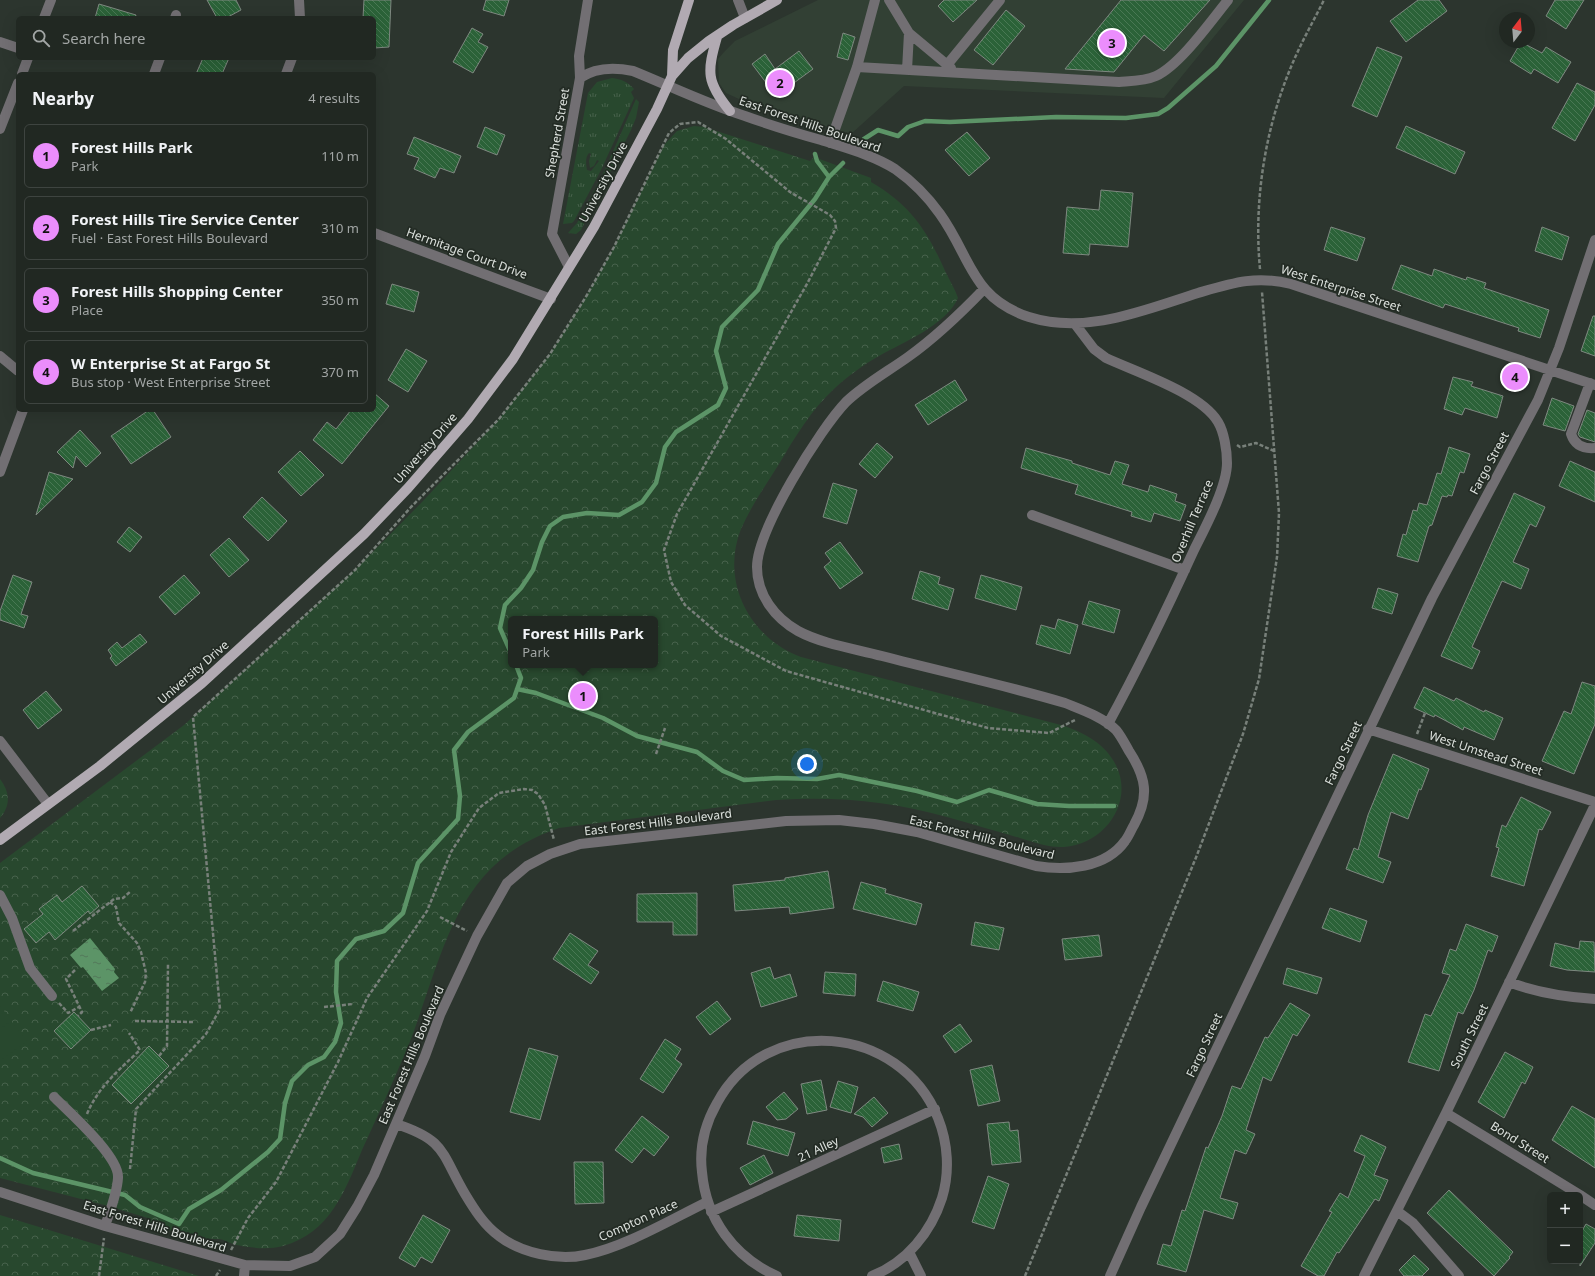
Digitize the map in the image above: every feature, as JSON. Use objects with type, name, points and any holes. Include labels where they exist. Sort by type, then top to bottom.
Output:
[{"type":"main road","points":[[672,76],[673,50],[689,0]]},
{"type":"main road","name":"University Drive","points":[[0,840],[100,766],[202,683],[364,534],[408,488],[468,419],[514,359],[594,228],[672,76],[688,58],[717,36],[777,0]]},
{"type":"main road","points":[[717,36],[711,58],[710,76],[715,93],[730,111]]},
{"type":"street","points":[[45,16],[51,0]]},
{"type":"street","points":[[299,0],[300,16]]},
{"type":"street","name":"Shepherd Street","points":[[569,267],[552,234],[580,78],[579,56],[588,0]]},
{"type":"street","points":[[738,0],[745,18]]},
{"type":"street","points":[[830,143],[857,67],[875,0]]},
{"type":"street","points":[[889,0],[909,33],[957,73]]},
{"type":"street","points":[[947,64],[1000,0]]},
{"type":"street","points":[[857,67],[1119,82],[1145,79],[1156,76],[1170,66],[1228,0]]},
{"type":"street","points":[[907,70],[909,33]]},
{"type":"street","points":[[0,42],[16,47]]},
{"type":"street","points":[[23,72],[27,60]]},
{"type":"street","points":[[155,72],[159,60]]},
{"type":"street","points":[[287,72],[291,60]]},
{"type":"street","name":"East Forest Hills Boulevard","points":[[0,1192],[105,1226],[226,1261],[245,1265],[290,1266],[303,1262],[323,1250],[340,1234],[357,1207],[396,1124],[425,1056],[440,1015],[477,936],[507,883],[527,866],[556,852],[580,844],[702,829],[786,821],[840,820],[874,824],[917,832],[1036,866],[1054,869],[1076,868],[1104,859],[1125,842],[1138,818],[1144,802],[1142,775],[1117,731],[1108,724],[1093,715],[1065,703],[839,645],[800,632],[776,614],[762,592],[758,581],[758,556],[768,528],[794,477],[827,425],[858,391],[930,340],[952,322],[984,289],[973,275],[940,214],[915,185],[882,162],[830,143],[730,111],[633,71],[622,69],[600,69],[589,72],[580,78]]},
{"type":"street","points":[[0,129],[15,97]]},
{"type":"street","name":"Hermitage Court Drive","points":[[376,234],[551,299]]},
{"type":"street","name":"Fargo Street","points":[[1110,1276],[1432,598],[1538,400],[1551,370],[1595,240]]},
{"type":"street","name":"West Enterprise Street","points":[[1075,324],[1092,323],[1120,317],[1240,281],[1270,280],[1291,284],[1593,384]]},
{"type":"street","points":[[984,289],[1016,312],[1042,320],[1075,324]]},
{"type":"street","name":"Overhill Terrace","points":[[1075,324],[1094,349],[1106,358],[1196,399],[1217,420],[1223,433],[1227,463],[1222,485],[1208,521],[1108,724]]},
{"type":"street","points":[[0,356],[16,369]]},
{"type":"street","points":[[1593,384],[1571,434],[1576,444],[1584,448],[1595,448]]},
{"type":"street","points":[[0,472],[22,412]]},
{"type":"street","points":[[1032,515],[1185,570]]},
{"type":"street","name":"West Umstead Street","points":[[1368,730],[1595,802]]},
{"type":"street","points":[[0,742],[48,804]]},
{"type":"street","name":"South Street","points":[[1364,1276],[1446,1113],[1595,805]]},
{"type":"street","points":[[0,895],[12,918],[30,968],[52,996]]},
{"type":"street","points":[[1509,982],[1549,994],[1595,999]]},
{"type":"street","points":[[777,1276],[756,1265],[734,1247],[718,1224],[707,1202],[703,1184],[702,1147],[712,1112],[721,1096],[746,1068],[777,1050],[813,1041],[850,1043],[868,1048],[884,1056],[909,1075],[935,1109],[945,1142],[947,1176],[938,1209],[931,1225],[909,1252],[887,1268],[872,1276]]},
{"type":"street","points":[[54,1097],[110,1156],[117,1167],[119,1177],[105,1226]]},
{"type":"street","name":"21 Alley","points":[[712,1212],[935,1109]]},
{"type":"street","name":"Bond Street","points":[[1446,1113],[1575,1192]]},
{"type":"street","name":"Compton Place","points":[[396,1124],[426,1136],[437,1145],[445,1154],[479,1216],[499,1236],[518,1246],[547,1256],[584,1256],[612,1248],[707,1202]]},
{"type":"street","name":"Bond Street","points":[[1583,1197],[1595,1205]]},
{"type":"street","points":[[1397,1211],[1413,1223],[1459,1276]]},
{"type":"street","points":[[909,1252],[921,1276]]},
{"type":"street","points":[[244,1276],[245,1265]]},
{"type":"path","points":[[1260,266],[1260,201],[1265,155],[1270,131],[1298,49],[1324,0]]},
{"type":"path","points":[[119,1177],[128,1177],[130,1171],[131,1148],[136,1110],[206,1034],[220,1009],[193,717],[355,570],[411,507],[499,419],[550,354],[587,295],[628,220],[669,133],[680,124],[698,122],[726,139],[790,192],[830,215],[835,221],[836,228],[808,282],[677,514],[664,550],[671,582],[685,604],[720,636],[786,671],[988,728],[1049,733],[1073,721],[1093,715]]},
{"type":"path","points":[[1025,1276],[1197,854],[1243,734],[1259,679],[1277,557],[1279,513],[1262,292]]},
{"type":"path","points":[[1223,433],[1240,447],[1256,443],[1274,451]]},
{"type":"path","points":[[1414,744],[1425,713]]},
{"type":"path","points":[[656,754],[665,728]]},
{"type":"path","points":[[226,1261],[248,1218],[276,1182],[338,1062],[367,998],[427,912],[451,852],[479,808],[499,793],[524,789],[532,790],[538,794],[545,805],[556,852]]},
{"type":"path","points":[[74,931],[114,899],[123,898],[131,891]]},
{"type":"path","points":[[110,902],[116,907],[119,923],[137,943],[144,960],[146,973],[145,982],[130,1013]]},
{"type":"path","points":[[440,917],[477,936]]},
{"type":"path","points":[[159,1056],[167,1046],[168,964]]},
{"type":"path","points":[[75,970],[66,979],[82,1012],[78,1016]]},
{"type":"path","points":[[52,996],[68,1013],[80,1007]]},
{"type":"path","points":[[324,1007],[353,1004]]},
{"type":"path","points":[[135,1021],[194,1022]]},
{"type":"path","points":[[91,1030],[111,1025]]},
{"type":"path","points":[[82,1125],[98,1093],[140,1050],[129,1033]]},
{"type":"path","points":[[99,1276],[105,1226]]},
{"type":"shaded area","points":[[818,0],[1244,0],[1164,98],[904,86],[851,134],[739,99],[726,93],[719,83],[718,59],[735,41]]},
{"type":"green space","points":[[612,78],[624,81],[634,89],[631,92],[634,98],[601,170],[574,221],[572,223],[563,224],[588,93],[597,82]],"holes":[[[589,153],[591,154],[589,161],[590,168],[594,166],[597,160],[599,161],[591,171],[587,170],[586,161]]]},
{"type":"green space","points":[[636,99],[639,102],[636,118],[631,130],[581,230],[576,234],[568,233],[577,223],[604,172]]},
{"type":"green space","points":[[694,126],[704,127],[810,161],[814,157],[871,178],[871,182],[897,200],[908,210],[925,232],[958,298],[952,308],[934,325],[912,339],[867,363],[826,396],[804,424],[791,444],[749,512],[741,529],[735,549],[734,569],[737,588],[744,606],[754,622],[767,636],[783,648],[801,657],[1076,730],[1103,748],[1113,760],[1120,775],[1122,789],[1114,817],[1105,828],[1093,837],[1079,844],[1064,847],[1053,847],[947,817],[905,807],[841,799],[776,800],[559,828],[524,844],[496,864],[475,888],[458,915],[444,945],[409,1044],[342,1195],[324,1221],[313,1231],[299,1240],[283,1246],[260,1248],[237,1245],[220,1239],[201,1238],[147,1224],[151,1219],[108,1206],[0,1178],[0,863],[184,725],[355,570],[423,501],[499,419],[550,354],[587,295],[614,247],[664,145],[677,131]]},
{"type":"green space","points":[[0,779],[6,789],[8,798],[4,813],[0,818]]},
{"type":"green space","points":[[0,1006],[8,1016],[0,1023]]},
{"type":"green space","points":[[11,1021],[27,1041],[0,1061],[0,1029]]},
{"type":"green space","points":[[0,1215],[199,1276],[0,1276]]},
{"type":"water","points":[[90,938],[115,969],[114,972],[119,978],[102,991],[83,967],[81,968],[70,955]]},
{"type":"building","points":[[207,0],[236,0],[241,10],[230,16],[216,16]]},
{"type":"building","points":[[364,0],[391,0],[389,47],[376,48],[376,16],[363,16]]},
{"type":"building","points":[[486,0],[509,0],[504,16],[483,10]]},
{"type":"building","points":[[944,0],[977,0],[953,22],[938,6]]},
{"type":"building","points":[[1121,0],[1210,0],[1164,51],[1144,35],[1114,72],[1065,69]]},
{"type":"building","points":[[1418,0],[1439,0],[1447,11],[1406,42],[1390,21]]},
{"type":"building","points":[[1555,0],[1584,0],[1566,29],[1546,16]]},
{"type":"building","points":[[99,4],[136,15],[136,16],[96,16]]},
{"type":"building","points":[[1006,10],[1025,26],[993,65],[974,50]]},
{"type":"building","points":[[472,28],[483,34],[478,42],[488,47],[473,73],[453,62]]},
{"type":"building","points":[[843,33],[855,37],[848,60],[837,57]]},
{"type":"building","points":[[1377,47],[1402,57],[1377,117],[1352,106]]},
{"type":"building","points":[[1546,47],[1571,62],[1558,83],[1534,69],[1531,74],[1510,61],[1518,48],[1532,48],[1542,53]]},
{"type":"building","points":[[799,51],[813,69],[776,96],[752,64],[765,54],[775,69]]},
{"type":"building","points":[[202,60],[228,60],[223,72],[197,72]]},
{"type":"building","points":[[1577,83],[1595,92],[1595,105],[1575,141],[1552,128]]},
{"type":"building","points":[[1406,126],[1465,152],[1455,174],[1396,148]]},
{"type":"building","points":[[485,127],[505,135],[497,155],[477,147]]},
{"type":"building","points":[[967,132],[990,158],[969,176],[945,150]]},
{"type":"building","points":[[414,137],[461,156],[454,173],[440,168],[435,178],[414,169],[419,158],[407,154]]},
{"type":"building","points":[[1101,190],[1133,193],[1128,247],[1090,244],[1089,255],[1063,253],[1067,207],[1099,210]]},
{"type":"building","points":[[1331,227],[1365,238],[1357,261],[1324,250]]},
{"type":"building","points":[[1542,227],[1569,237],[1562,260],[1535,251]]},
{"type":"building","points":[[1401,265],[1432,276],[1434,269],[1466,280],[1467,277],[1486,283],[1484,288],[1549,310],[1540,338],[1518,331],[1519,328],[1445,304],[1443,308],[1392,289]]},
{"type":"building","points":[[392,284],[419,292],[414,312],[386,304]]},
{"type":"building","points":[[1593,316],[1595,316],[1595,356],[1581,351]]},
{"type":"building","points":[[406,349],[427,361],[408,392],[388,380]]},
{"type":"building","points":[[1453,377],[1473,382],[1471,386],[1503,396],[1497,418],[1465,408],[1462,415],[1444,409]]},
{"type":"building","points":[[955,380],[967,400],[928,425],[915,405]]},
{"type":"building","points":[[376,395],[389,406],[342,464],[313,440],[327,422],[336,429],[349,412],[376,412]]},
{"type":"building","points":[[1552,398],[1574,406],[1565,431],[1543,425]]},
{"type":"building","points":[[1587,410],[1595,413],[1595,442],[1580,437],[1578,434]]},
{"type":"building","points":[[146,412],[154,412],[171,437],[131,464],[111,436]]},
{"type":"building","points":[[80,430],[101,453],[86,467],[76,456],[73,468],[57,452]]},
{"type":"building","points":[[877,443],[893,457],[875,478],[859,464]]},
{"type":"building","points":[[1449,447],[1470,454],[1464,473],[1460,472],[1452,496],[1442,496],[1432,525],[1429,526],[1418,562],[1397,556],[1403,534],[1406,535],[1413,510],[1417,511],[1419,503],[1427,505],[1437,473],[1441,474]]},
{"type":"building","points":[[1026,448],[1072,461],[1072,463],[1110,475],[1115,461],[1129,465],[1122,484],[1148,492],[1150,485],[1177,494],[1175,501],[1186,505],[1180,521],[1154,513],[1151,522],[1131,516],[1132,512],[1075,494],[1078,485],[1021,468]]},
{"type":"building","points":[[300,451],[324,475],[301,496],[278,472]]},
{"type":"building","points":[[1570,461],[1595,472],[1595,502],[1559,486]]},
{"type":"building","points":[[49,472],[73,479],[36,515]]},
{"type":"building","points":[[833,483],[857,490],[847,524],[823,517]]},
{"type":"building","points":[[1514,493],[1545,507],[1536,527],[1530,524],[1513,562],[1529,569],[1521,589],[1502,581],[1472,647],[1480,651],[1472,669],[1441,656]]},
{"type":"building","points":[[262,497],[287,521],[268,541],[243,517]]},
{"type":"building","points":[[129,527],[142,537],[130,552],[117,542]]},
{"type":"building","points":[[229,538],[249,560],[229,577],[210,555]]},
{"type":"building","points":[[840,542],[863,573],[840,589],[824,567],[831,561],[825,553]]},
{"type":"building","points":[[920,571],[940,577],[938,584],[954,589],[948,610],[912,599]]},
{"type":"building","points":[[13,575],[32,582],[21,614],[28,616],[24,628],[0,620],[0,611]]},
{"type":"building","points":[[184,575],[200,593],[175,615],[159,597]]},
{"type":"building","points":[[981,575],[1022,587],[1016,610],[975,598]]},
{"type":"building","points":[[1378,588],[1398,594],[1392,614],[1372,608]]},
{"type":"building","points":[[1089,601],[1120,610],[1114,633],[1082,624]]},
{"type":"building","points":[[1058,619],[1078,625],[1070,654],[1036,644],[1041,625],[1055,629]]},
{"type":"building","points":[[140,634],[147,642],[116,666],[110,658],[112,656],[108,650],[117,642],[122,648]]},
{"type":"building","points":[[1582,682],[1595,686],[1595,724],[1574,774],[1542,761],[1564,711],[1571,714]]},
{"type":"building","points":[[1424,687],[1454,701],[1456,698],[1484,712],[1485,710],[1503,718],[1494,740],[1464,727],[1463,730],[1435,715],[1434,717],[1414,708]]},
{"type":"building","points":[[46,691],[62,710],[38,729],[23,710]]},
{"type":"building","points":[[1393,754],[1429,769],[1421,790],[1419,789],[1408,819],[1391,812],[1378,857],[1391,862],[1383,883],[1346,869],[1354,848],[1358,850],[1368,815]]},
{"type":"building","points":[[1521,797],[1551,812],[1542,830],[1539,829],[1524,886],[1491,876],[1499,848],[1496,847],[1502,825],[1506,827]]},
{"type":"building","points":[[828,871],[834,908],[790,914],[789,907],[735,911],[733,885],[785,880],[785,878]]},
{"type":"building","points":[[861,882],[886,889],[885,893],[922,904],[916,925],[853,909]]},
{"type":"building","points":[[82,886],[99,906],[90,914],[88,911],[55,940],[49,932],[36,943],[24,929],[43,914],[39,909],[57,895],[62,902]]},
{"type":"building","points":[[697,893],[697,935],[673,935],[673,922],[637,922],[637,894]]},
{"type":"building","points":[[1330,908],[1367,921],[1360,942],[1322,928]]},
{"type":"building","points":[[975,922],[1004,928],[999,950],[971,945]]},
{"type":"building","points":[[1466,924],[1498,936],[1492,952],[1488,950],[1474,990],[1463,1014],[1458,1012],[1439,1071],[1408,1062],[1425,1014],[1431,1016],[1450,975],[1442,973],[1450,949],[1456,951]]},
{"type":"building","points":[[570,933],[598,951],[588,965],[599,972],[591,984],[553,959]]},
{"type":"building","points":[[1099,935],[1102,956],[1065,960],[1062,939]]},
{"type":"building","points":[[1580,941],[1594,942],[1595,972],[1567,970],[1550,966],[1555,943],[1579,949]]},
{"type":"building","points":[[770,967],[774,979],[790,974],[797,996],[761,1007],[751,973]]},
{"type":"building","points":[[1287,968],[1322,978],[1317,994],[1283,984]]},
{"type":"building","points":[[825,972],[856,974],[855,996],[823,993]]},
{"type":"building","points":[[883,981],[919,992],[913,1011],[877,1001]]},
{"type":"building","points":[[717,1001],[731,1019],[710,1035],[696,1017]]},
{"type":"building","points":[[1290,1003],[1310,1015],[1297,1036],[1293,1034],[1271,1081],[1263,1077],[1246,1130],[1255,1134],[1246,1154],[1235,1150],[1220,1198],[1238,1203],[1233,1219],[1204,1210],[1186,1272],[1157,1264],[1163,1244],[1171,1246],[1182,1210],[1185,1211],[1206,1147],[1208,1148],[1222,1116],[1232,1086],[1241,1089],[1265,1037],[1268,1038]]},
{"type":"building","points":[[74,1012],[91,1030],[71,1049],[54,1031]]},
{"type":"building","points":[[960,1024],[972,1041],[955,1053],[943,1036]]},
{"type":"building","points":[[665,1039],[681,1049],[675,1059],[682,1064],[663,1093],[640,1079]]},
{"type":"building","points":[[149,1046],[169,1066],[131,1104],[112,1085]]},
{"type":"building","points":[[529,1048],[558,1056],[540,1120],[510,1112]]},
{"type":"building","points":[[1505,1052],[1533,1067],[1525,1084],[1522,1082],[1504,1118],[1478,1102]]},
{"type":"building","points":[[992,1065],[1000,1101],[978,1106],[970,1070]]},
{"type":"building","points":[[821,1080],[827,1110],[807,1114],[801,1084]]},
{"type":"building","points":[[838,1081],[858,1087],[851,1113],[830,1107]]},
{"type":"building","points":[[784,1092],[798,1109],[786,1119],[777,1120],[766,1107]]},
{"type":"building","points":[[874,1097],[888,1113],[872,1127],[863,1117],[854,1114]]},
{"type":"building","points":[[1572,1106],[1595,1119],[1595,1168],[1552,1140]]},
{"type":"building","points":[[642,1116],[669,1137],[654,1156],[644,1148],[632,1163],[615,1150]]},
{"type":"building","points":[[753,1121],[795,1133],[788,1156],[747,1144]]},
{"type":"building","points":[[1009,1122],[1010,1131],[1018,1130],[1021,1162],[992,1165],[987,1124]]},
{"type":"building","points":[[1361,1135],[1386,1147],[1374,1175],[1388,1180],[1379,1201],[1375,1199],[1339,1253],[1337,1252],[1324,1276],[1318,1276],[1301,1266],[1332,1212],[1329,1211],[1340,1193],[1348,1198],[1365,1156],[1354,1151]]},
{"type":"building","points":[[899,1144],[902,1159],[884,1163],[881,1148]]},
{"type":"building","points":[[764,1155],[773,1173],[750,1185],[740,1168]]},
{"type":"building","points":[[574,1162],[603,1162],[604,1203],[575,1204]]},
{"type":"building","points":[[988,1176],[1009,1184],[994,1229],[972,1222]]},
{"type":"building","points":[[1449,1190],[1513,1252],[1509,1257],[1510,1258],[1494,1276],[1427,1213]]},
{"type":"building","points":[[423,1215],[450,1230],[432,1263],[421,1257],[415,1267],[399,1258]]},
{"type":"building","points":[[797,1215],[841,1220],[839,1241],[794,1236]]},
{"type":"building","points":[[1586,1224],[1595,1229],[1595,1243],[1583,1261],[1583,1229]]},
{"type":"building","points":[[1414,1255],[1429,1269],[1422,1276],[1404,1276],[1399,1270]]},
{"type":"waterway","points":[[864,139],[878,130],[898,136],[908,127],[925,121],[950,122],[1056,117],[1126,118],[1158,114],[1168,108],[1216,66],[1269,0]]},
{"type":"waterway","points":[[815,154],[817,161],[829,177]]},
{"type":"waterway","points":[[508,646],[500,628],[505,605],[521,588],[533,570],[542,542],[550,526],[563,517],[587,513],[619,515],[642,502],[656,483],[665,447],[676,432],[718,405],[726,388],[716,351],[722,327],[758,290],[778,244],[815,199],[829,177],[843,163]]},
{"type":"waterway","points":[[0,1158],[33,1173],[125,1195],[140,1207],[179,1224],[189,1209],[221,1190],[268,1152],[280,1139],[285,1103],[292,1081],[308,1065],[324,1057],[335,1042],[341,1023],[336,992],[337,961],[356,939],[384,931],[403,913],[418,863],[458,819],[460,796],[454,750],[468,732],[514,698],[521,678],[517,668]]},
{"type":"waterway","points":[[517,689],[536,693],[603,718],[637,736],[697,752],[723,771],[744,780],[777,778],[817,779],[839,775],[917,791],[957,802],[989,790],[1037,804],[1114,806]]},
{"type":"place","name":"Forest Hills Shopping Center","points":[[1112,43]]},
{"type":"place","name":"Forest Hills Tire Service Center","points":[[780,83]]},
{"type":"place","name":"W Enterprise St at Fargo St","points":[[1515,377]]},
{"type":"place","name":"Forest Hills Park","points":[[583,696]]}]
